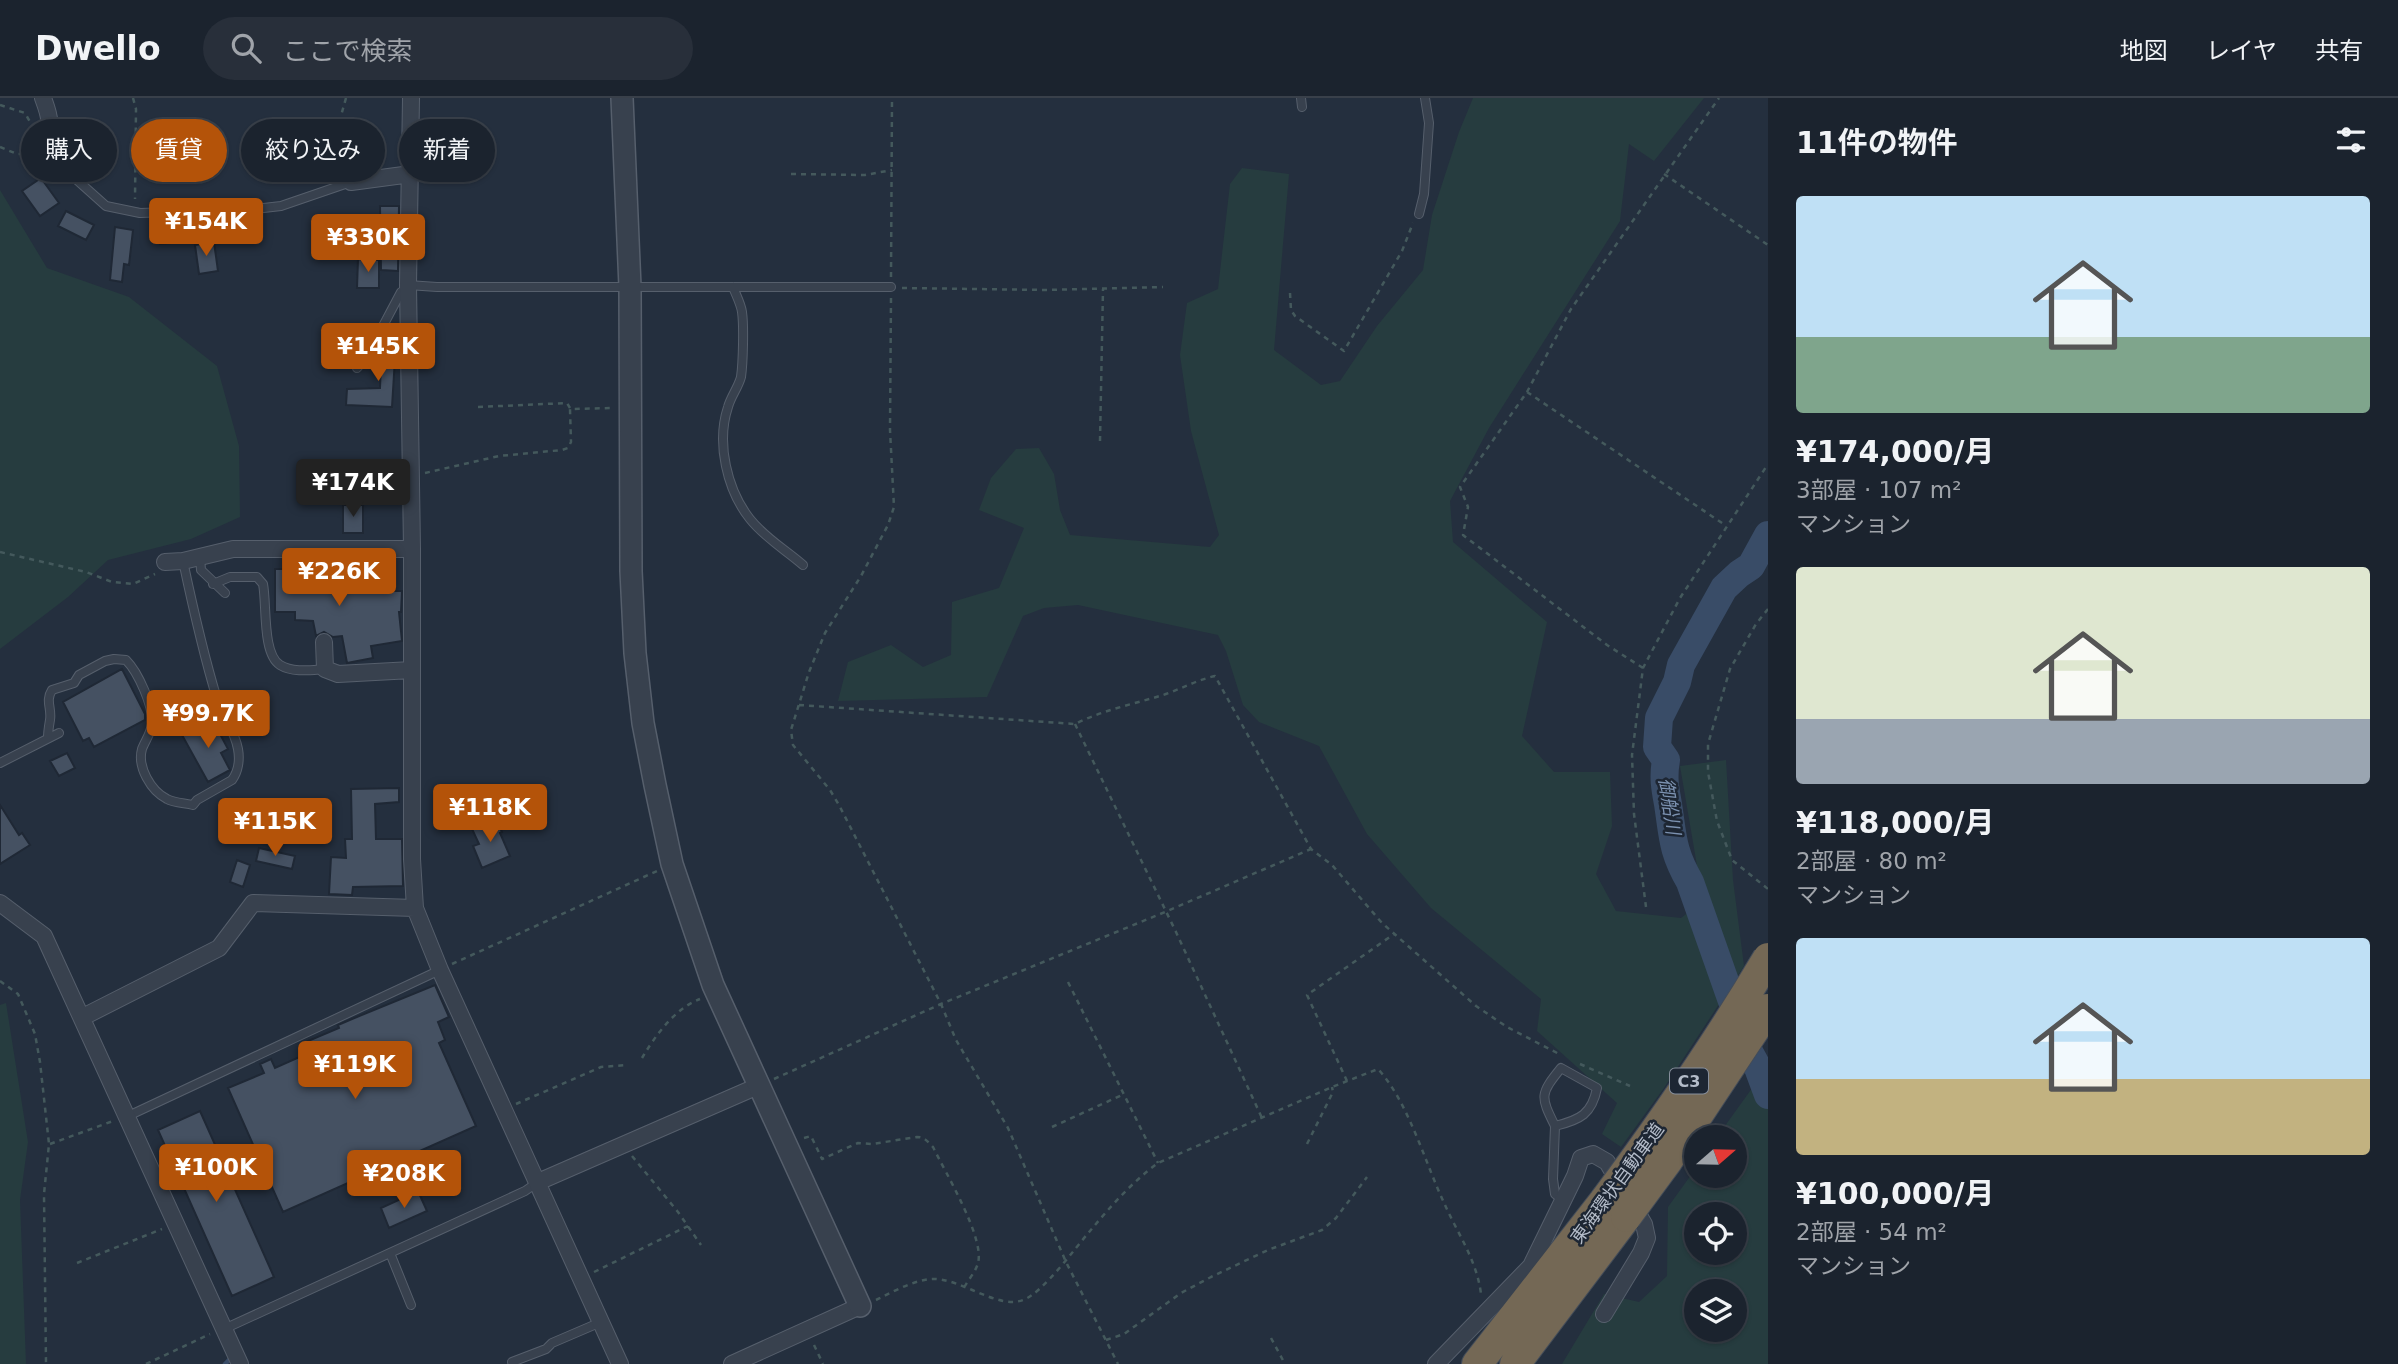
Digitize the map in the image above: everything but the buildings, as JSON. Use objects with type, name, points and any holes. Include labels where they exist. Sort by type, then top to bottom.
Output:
[{"type":"highway","name":"東海環状自動車道","points":[[1515,1364],[1616,1208],[1684,1089],[1768,958]]},
{"type":"highway","name":"東海環状自動車道","points":[[1477,1364],[1616,1208],[1668,1160],[1768,1009]]},
{"type":"street","points":[[43,98],[50,119]]},
{"type":"street","points":[[411,98],[411,119]]},
{"type":"street","points":[[622,98],[630,287],[631,571],[635,653],[643,723],[672,864],[717,993],[860,1306],[732,1364]]},
{"type":"street","points":[[411,182],[408,287],[412,550],[411,833],[415,908],[440,971],[620,1364]]},
{"type":"street","points":[[165,562],[183,561],[233,549],[412,550]]},
{"type":"street","points":[[324,642],[325,669],[338,674],[412,670]]},
{"type":"street","points":[[0,903],[44,936],[240,1364]]},
{"type":"street","points":[[83,1017],[219,948],[253,903],[415,908]]},
{"type":"street","points":[[538,1182],[758,1086]]},
{"type":"street","points":[[1436,1364],[1531,1266],[1581,1158],[1592,1154],[1607,1162],[1644,1224],[1647,1238],[1604,1314]]},
{"type":"lane","points":[[1419,214],[1424,194],[1429,123],[1424,98]]},
{"type":"lane","points":[[81,182],[106,206],[135,212],[281,206],[351,182]]},
{"type":"lane","points":[[357,368],[366,358],[401,292],[408,287],[891,287]]},
{"type":"lane","points":[[733,287],[742,313],[741,375],[728,405],[722,432],[729,474],[738,502],[751,520],[766,537],[803,565]]},
{"type":"lane","points":[[200,557],[201,570],[225,593]]},
{"type":"lane","points":[[48,738],[51,717],[48,697],[52,690],[74,683],[79,675],[104,661],[126,660],[134,669],[152,712],[152,726],[141,751],[141,762],[146,778],[156,791],[168,800],[193,805],[232,780],[239,759],[237,745],[233,731],[223,717],[201,647],[183,561]]},
{"type":"lane","points":[[213,584],[230,577],[257,577],[263,584],[268,643],[272,656],[279,665],[294,670],[325,669]]},
{"type":"lane","points":[[0,763],[59,733]]},
{"type":"lane","points":[[126,1117],[440,971]]},
{"type":"lane","points":[[1555,1126],[1571,1122],[1586,1113],[1594,1103],[1597,1088],[1561,1068],[1546,1086],[1544,1096],[1555,1126],[1555,1194],[1563,1200]]},
{"type":"lane","points":[[224,1329],[525,1191],[538,1182]]},
{"type":"lane","points":[[390,1253],[411,1305]]},
{"type":"lane","points":[[512,1362],[601,1322]]},
{"type":"path","points":[[133,98],[136,109],[135,212]]},
{"type":"path","points":[[340,119],[346,98]]},
{"type":"path","points":[[892,98],[890,429],[894,506],[888,525],[861,576],[825,633],[791,730],[793,745],[839,805],[957,1040],[1008,1128],[1066,1262],[1118,1364]]},
{"type":"path","points":[[1643,668],[1607,645],[1463,535],[1468,507],[1460,487],[1527,392],[1571,309],[1719,98]]},
{"type":"path","points":[[0,105],[25,113],[28,119]]},
{"type":"path","points":[[0,147],[21,153]]},
{"type":"path","points":[[791,174],[865,175],[892,170]]},
{"type":"path","points":[[1664,174],[1768,246]]},
{"type":"path","points":[[1290,293],[1290,310],[1295,316],[1344,351],[1402,251],[1408,231],[1419,214]]},
{"type":"path","points":[[891,287],[996,290],[1163,287]]},
{"type":"path","points":[[1100,441],[1103,289]]},
{"type":"path","points":[[1527,392],[1726,526]]},
{"type":"path","points":[[411,475],[499,456],[568,447],[571,442],[570,409],[567,403],[478,407]]},
{"type":"path","points":[[570,409],[631,408]]},
{"type":"path","points":[[1646,907],[1634,814],[1632,755],[1643,668],[1680,598],[1768,464]]},
{"type":"path","points":[[0,552],[86,572],[112,582],[133,584],[156,573],[165,562]]},
{"type":"path","points":[[1768,609],[1756,624],[1730,669],[1708,744],[1708,772],[1717,821],[1732,860],[1768,889]]},
{"type":"path","points":[[799,705],[1075,723],[1214,677],[1311,849],[1332,865],[1394,934],[1476,1006],[1507,1027],[1564,1056]]},
{"type":"path","points":[[1075,723],[1262,1118]]},
{"type":"path","points":[[758,1086],[941,1004],[1311,849]]},
{"type":"path","points":[[440,971],[672,864]]},
{"type":"path","points":[[1347,1082],[1307,995],[1394,934]]},
{"type":"path","points":[[0,981],[18,994],[36,1034],[49,1144],[44,1194],[46,1364]]},
{"type":"path","points":[[1068,982],[1157,1163]]},
{"type":"path","points":[[642,1058],[652,1042],[685,1006],[717,993]]},
{"type":"path","points":[[1575,1061],[1630,1086]]},
{"type":"path","points":[[505,1110],[601,1067],[628,1065]]},
{"type":"path","points":[[860,1306],[926,1279],[950,1280],[1005,1301],[1024,1300],[1066,1262],[1134,1182],[1157,1163],[1378,1069],[1396,1096],[1444,1204],[1472,1258],[1479,1277],[1483,1316]]},
{"type":"path","points":[[1307,1144],[1333,1092],[1332,1087]]},
{"type":"path","points":[[1052,1127],[1123,1095]]},
{"type":"path","points":[[49,1144],[126,1117]]},
{"type":"path","points":[[785,1145],[811,1136],[822,1159],[858,1143],[872,1144],[922,1137],[933,1147],[975,1234],[978,1264],[965,1286]]},
{"type":"path","points":[[625,1144],[637,1165],[701,1245]]},
{"type":"path","points":[[1106,1340],[1124,1334],[1181,1293],[1211,1277],[1268,1250],[1322,1230],[1336,1218],[1367,1178]]},
{"type":"path","points":[[78,1263],[175,1223]]},
{"type":"path","points":[[581,1276],[688,1226]]},
{"type":"path","points":[[146,1364],[224,1329]]},
{"type":"path","points":[[1271,1338],[1285,1364]]},
{"type":"path","points":[[814,1343],[823,1364]]},
{"type":"green space","points":[[1473,98],[1704,98],[1654,161],[1629,144],[1620,221],[1489,428],[1450,501],[1453,542],[1547,622],[1522,736],[1554,772],[1610,772],[1612,826],[1596,874],[1616,911],[1681,918],[1703,901],[1680,766],[1726,760],[1733,880],[1744,966],[1664,1088],[1621,1147],[1602,1134],[1617,1103],[1537,1031],[1541,999],[1431,908],[1367,834],[1319,746],[1259,722],[1243,705],[1226,651],[1218,635],[1078,605],[1044,608],[1023,616],[987,697],[838,701],[848,662],[891,645],[923,667],[951,655],[952,602],[999,588],[1024,528],[979,510],[991,478],[1016,449],[1039,448],[1054,474],[1060,510],[1070,535],[1210,547],[1219,535],[1191,431],[1180,355],[1187,303],[1218,289],[1230,184],[1242,168],[1289,174],[1274,350],[1321,385],[1340,381],[1377,326],[1423,270],[1432,215]]},
{"type":"green space","points":[[0,190],[47,268],[129,297],[217,366],[239,446],[240,517],[191,539],[108,560],[68,597],[0,649]]},
{"type":"green space","points":[[6,1003],[28,1142],[20,1200],[26,1364],[0,1364],[0,1005]]},
{"type":"green space","points":[[1768,1066],[1768,1364],[1562,1364],[1604,1294],[1639,1302],[1667,1276],[1668,1207],[1684,1185],[1684,1188],[1747,1188],[1747,1125],[1726,1125]]},
{"type":"waterway","name":"御船川","points":[[1768,535],[1751,566],[1724,588],[1681,665],[1677,682],[1659,718],[1657,747],[1666,760],[1665,788],[1676,852],[1690,882],[1733,1004],[1736,1028],[1758,1068],[1768,1095]]},
{"type":"waterway","points":[[225,1364],[230,1359]]}]
